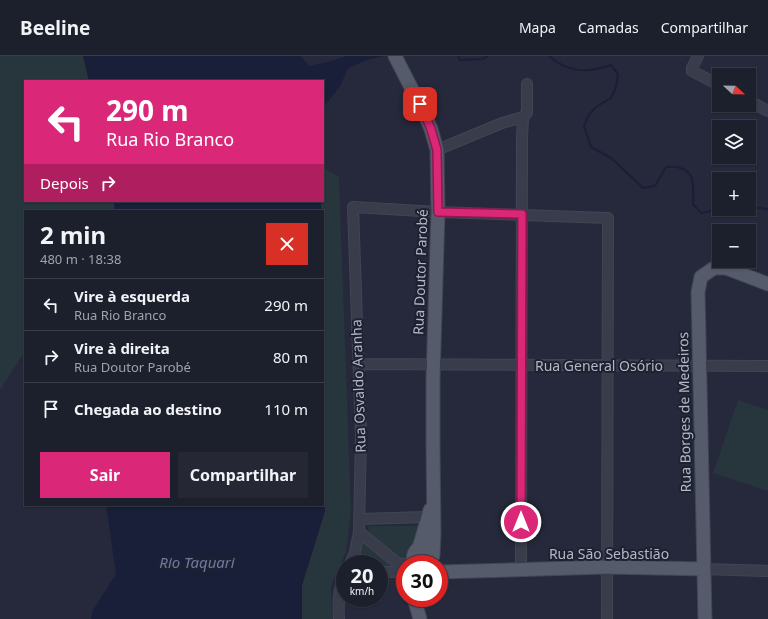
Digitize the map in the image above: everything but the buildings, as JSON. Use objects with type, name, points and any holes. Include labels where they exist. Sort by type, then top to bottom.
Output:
[{"type":"main road","name":"Rua Doutor Parobé","points":[[395,57],[424,113],[431,129],[437,150],[438,212],[433,365],[434,533],[432,555]]},
{"type":"main road","name":"Rua Borges de Medeiros","points":[[706,619],[698,292],[701,277],[714,268],[726,268],[768,284]]},
{"type":"main road","name":"Rua Doutor Parobé","points":[[414,555],[433,496]]},
{"type":"main road","name":"Rua São Sebastião","points":[[418,555],[425,548],[428,549],[430,555]]},
{"type":"main road","name":"Rua São Sebastião","points":[[448,571],[607,567],[704,569]]},
{"type":"main road","points":[[417,607],[420,619]]},
{"type":"street","points":[[698,56],[692,71],[712,81]]},
{"type":"street","points":[[437,150],[523,117],[527,113],[527,84]]},
{"type":"street","points":[[756,105],[768,111]]},
{"type":"street","points":[[521,569],[523,117]]},
{"type":"street","name":"Rua Osvaldo Aranha","points":[[353,555],[359,532],[361,435],[353,207],[438,212]]},
{"type":"street","points":[[438,212],[608,218],[607,619]]},
{"type":"street","name":"Rua General Osório","points":[[358,364],[768,366]]},
{"type":"street","points":[[359,519],[427,517]]},
{"type":"street","points":[[359,532],[396,562]]},
{"type":"street","name":"Rua São Sebastião","points":[[704,569],[768,570]]},
{"type":"street","points":[[338,607],[339,619]]},
{"type":"shaded area","points":[[0,56],[83,56],[89,80],[24,80],[24,202],[114,202],[115,206],[113,210],[24,210],[24,353],[0,390]]},
{"type":"shaded area","points":[[324,168],[339,177],[351,512],[346,552],[345,555],[336,555],[336,575],[331,586],[332,615],[335,615],[335,619],[302,619],[302,585],[325,511],[324,210],[321,210],[321,202],[324,202]]},
{"type":"shaded area","points":[[738,400],[768,410],[768,491],[713,473]]},
{"type":"shaded area","points":[[369,526],[422,526],[411,555],[396,555],[396,558],[368,534]]},
{"type":"shaded area","points":[[361,538],[381,555],[356,555]]},
{"type":"water","points":[[83,56],[301,56],[309,66],[347,56],[384,56],[367,60],[348,68],[340,86],[324,107],[324,80],[89,80]]},
{"type":"water","points":[[114,202],[321,202],[321,210],[115,210]]},
{"type":"water","name":"Rio Taquari","points":[[324,432],[325,511],[302,585],[302,619],[91,619],[93,610],[116,574],[106,506],[324,506]]},
{"type":"waterway","points":[[458,56],[460,60],[483,59],[488,56]]},
{"type":"waterway","points":[[549,56],[563,66],[578,70],[603,68],[611,65],[618,74],[616,87],[611,98],[596,107],[588,116],[584,126],[591,147],[611,158],[643,188],[655,186],[666,167],[683,168],[691,176],[693,182],[693,204],[701,213],[712,211]]},
{"type":"waterway","points":[[756,208],[768,209]]},
{"type":"route","points":[[420,104],[435,139],[437,150],[438,212],[522,214],[521,522]]}]
